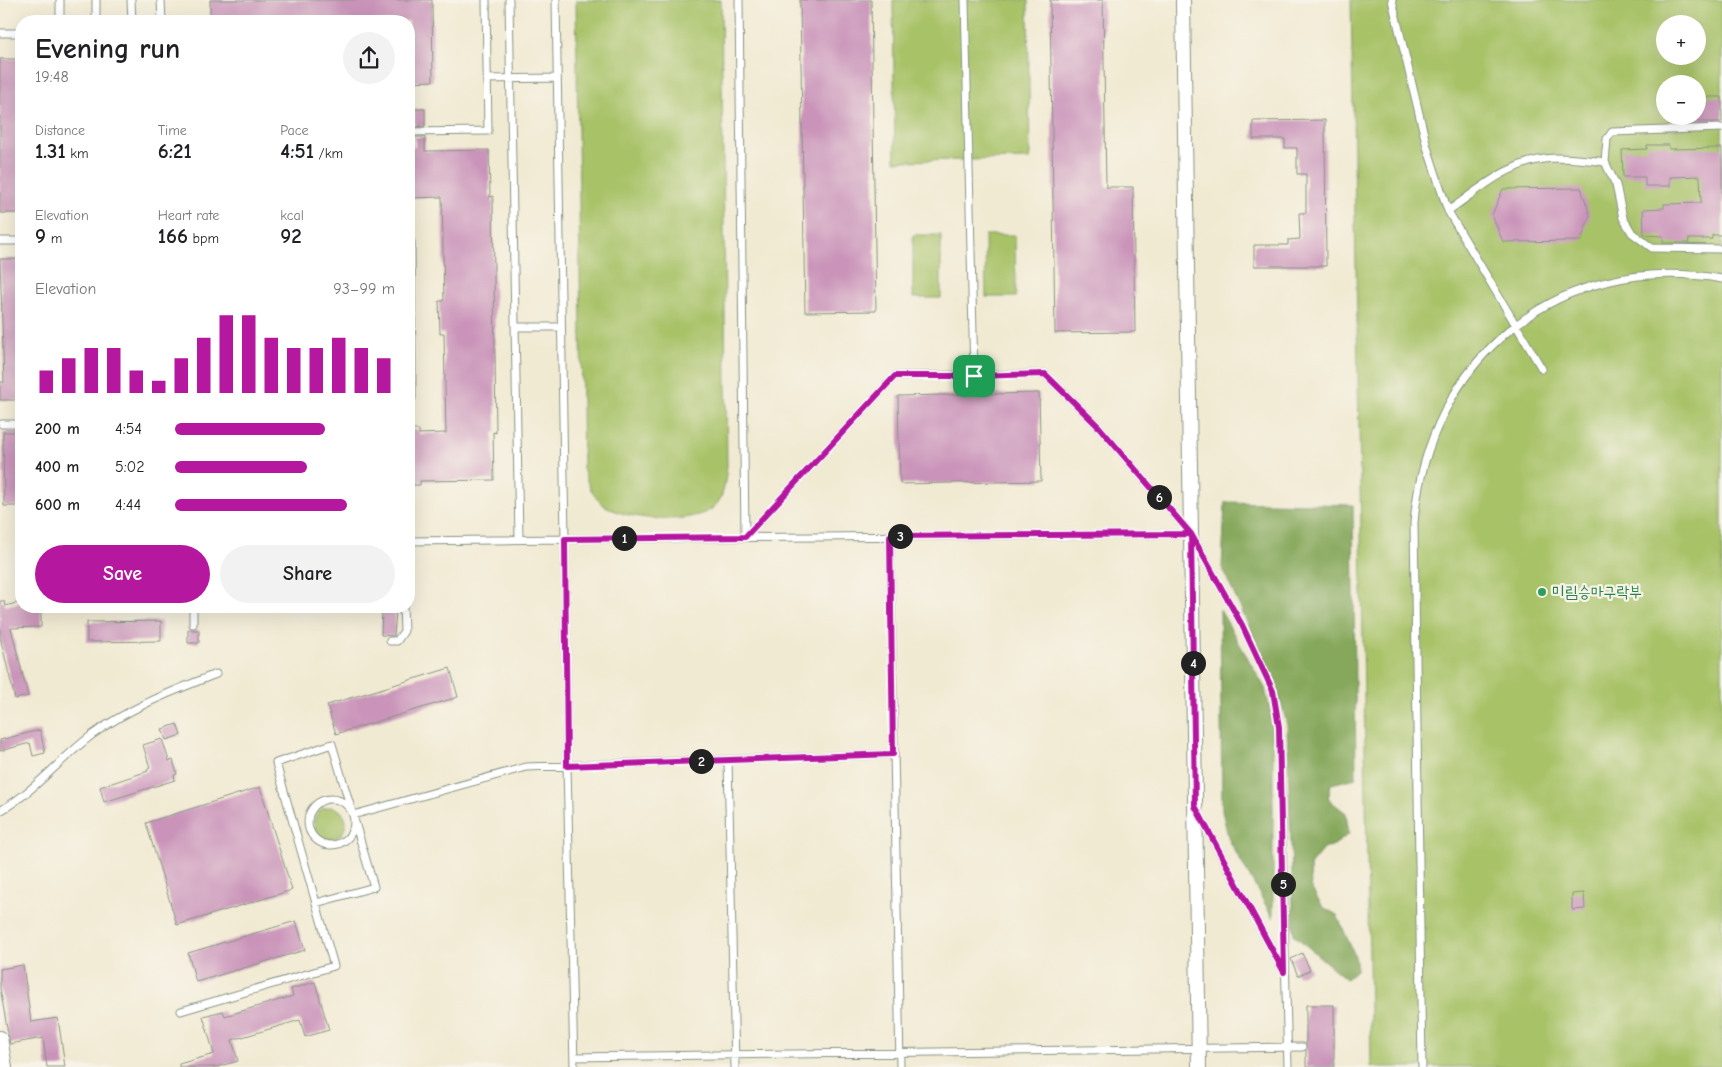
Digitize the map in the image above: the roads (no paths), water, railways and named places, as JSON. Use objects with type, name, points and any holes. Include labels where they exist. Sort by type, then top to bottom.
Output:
[{"type":"street","points":[[1183,0],[1198,1067]]},
{"type":"street","points":[[0,1038],[5,1067]]},
{"type":"lane","points":[[60,0],[60,15]]},
{"type":"lane","points":[[96,0],[96,15]]},
{"type":"lane","points":[[131,0],[132,15]]},
{"type":"lane","points":[[161,0],[162,15]]},
{"type":"lane","points":[[415,132],[488,131],[486,0]]},
{"type":"lane","points":[[509,0],[519,540]]},
{"type":"lane","points":[[556,0],[567,766],[574,1067]]},
{"type":"lane","points":[[739,0],[745,537]]},
{"type":"lane","points":[[965,0],[974,376]]},
{"type":"lane","points":[[1392,0],[1427,147],[1448,211],[1542,369]]},
{"type":"lane","points":[[0,33],[15,33]]},
{"type":"lane","points":[[487,79],[557,78]]},
{"type":"lane","points":[[1722,128],[1612,132],[1607,139],[1605,162],[1616,185],[1623,218],[1632,233],[1652,248],[1722,249]]},
{"type":"lane","points":[[1448,211],[1491,180],[1519,164],[1554,158],[1605,162]]},
{"type":"lane","points":[[0,241],[15,241]]},
{"type":"lane","points":[[1422,1067],[1414,523],[1416,500],[1426,453],[1444,409],[1470,370],[1486,352],[1515,326],[1563,297],[1608,281],[1654,274],[1678,273],[1722,278]]},
{"type":"lane","points":[[515,327],[561,327]]},
{"type":"lane","points":[[745,537],[895,376],[1045,374],[1099,427],[1191,534],[1242,625],[1273,691],[1279,727],[1288,1067]]},
{"type":"lane","points":[[2,424],[15,424]]},
{"type":"lane","points":[[415,541],[1191,534]]},
{"type":"lane","points":[[890,536],[900,1067]]},
{"type":"lane","points":[[193,624],[194,613]]},
{"type":"lane","points":[[390,641],[397,641],[404,631],[404,613]]},
{"type":"lane","points":[[0,811],[16,802],[91,735],[156,698],[216,674]]},
{"type":"lane","points":[[181,1011],[334,966],[316,903],[297,834],[276,763],[332,744],[374,887],[316,903]]},
{"type":"lane","points":[[354,815],[506,771],[526,767],[893,754]]},
{"type":"lane","points":[[728,760],[735,1067]]},
{"type":"lane","points":[[328,798],[339,800],[348,806],[354,815],[354,826],[351,835],[343,842],[333,846],[323,845],[314,839],[308,830],[307,820],[310,809],[318,802],[328,798]]},
{"type":"lane","points":[[1195,806],[1284,972]]},
{"type":"lane","points":[[297,834],[308,830]]},
{"type":"lane","points":[[574,1057],[1302,1047]]},
{"type":"place","name":"미림승마구락부","points":[[1542,592]]}]
